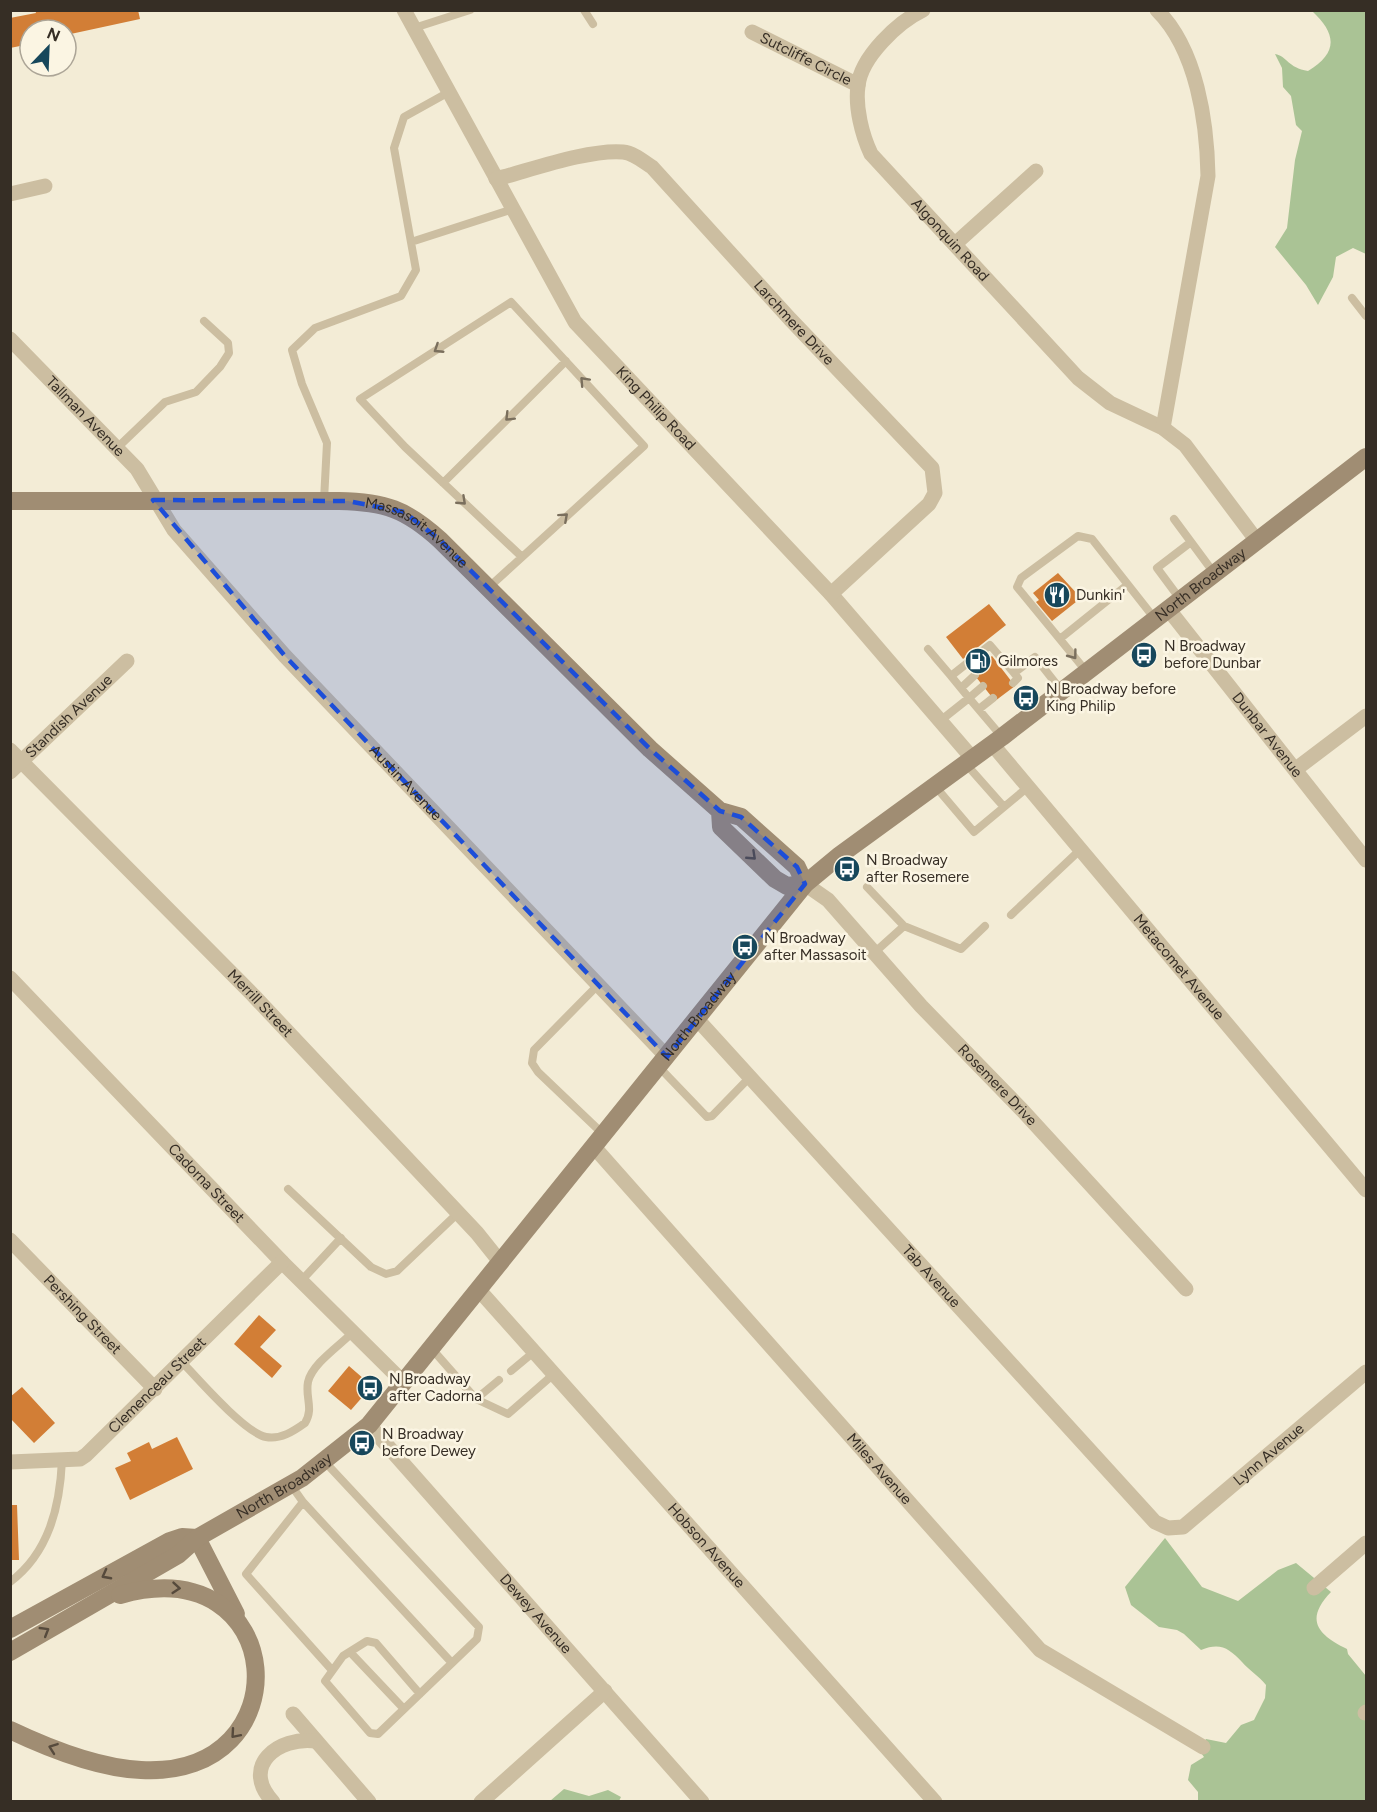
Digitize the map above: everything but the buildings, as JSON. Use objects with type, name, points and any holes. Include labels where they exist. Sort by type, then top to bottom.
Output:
[{"type":"main road","name":"North Broadway","points":[[10,1652],[178,1555],[197,1538],[291,1485],[324,1462],[369,1425],[805,885],[840,855],[997,741],[1366,457]]},
{"type":"main road","name":"Massasoit Avenue","points":[[10,501],[324,501],[374,503],[404,512],[433,534],[650,749],[720,811],[741,817],[797,867],[805,885]]},
{"type":"main road","name":"North Broadway","points":[[10,1629],[170,1541],[182,1537],[197,1538]]},
{"type":"main road","points":[[10,1730],[70,1754],[127,1769],[157,1770],[192,1763],[226,1744],[249,1713],[257,1676],[247,1636],[197,1538]]},
{"type":"main road","points":[[79,1611],[135,1591],[160,1588],[186,1589],[222,1606],[247,1636]]},
{"type":"street","name":"King Philip Road","points":[[404,10],[513,210],[582,330],[831,594],[940,721],[970,761]]},
{"type":"street","points":[[858,85],[877,48],[904,19],[922,10]]},
{"type":"street","points":[[1157,10],[1176,35],[1200,94],[1208,148],[1208,176],[1163,428]]},
{"type":"street","name":"Sutcliffe Circle","points":[[752,32],[858,85]]},
{"type":"street","name":"Algonquin Road","points":[[858,85],[863,138],[871,154],[1078,378],[1110,403],[1163,428],[1185,445],[1257,541]]},
{"type":"street","name":"Larchmere Drive","points":[[496,179],[602,153],[626,152],[652,167],[790,319],[932,468],[935,493],[929,504],[831,594]]},
{"type":"street","points":[[955,244],[1036,171]]},
{"type":"street","points":[[10,194],[45,186]]},
{"type":"street","name":"Tallman Avenue","points":[[10,339],[137,469],[153,500]]},
{"type":"street","name":"Austin Avenue","points":[[153,500],[174,530],[293,664],[598,985],[663,1062]]},
{"type":"street","name":"Dunbar Avenue","points":[[1169,610],[1366,860]]},
{"type":"street","name":"Standish Avenue","points":[[16,767],[127,661]]},
{"type":"street","points":[[1296,769],[1366,716]]},
{"type":"street","name":"Metacomet Avenue","points":[[997,741],[1028,787],[1366,1190]]},
{"type":"street","name":"Merrill Street","points":[[10,750],[16,767],[253,995],[458,1212],[501,1263]]},
{"type":"street","name":"Rosemere Drive","points":[[805,885],[828,900],[874,953],[1186,1289]]},
{"type":"street","name":"Cadorna Street","points":[[10,978],[282,1262],[404,1383]]},
{"type":"street","name":"Tab Avenue","points":[[697,1019],[1155,1522],[1168,1528]]},
{"type":"street","name":"Miles Avenue","points":[[599,1141],[1040,1650],[1203,1747]]},
{"type":"street","name":"Pershing Street","points":[[10,1240],[155,1389]]},
{"type":"street","name":"Clemenceau Street","points":[[10,1462],[80,1459],[86,1455],[282,1262]]},
{"type":"street","name":"Hobson Avenue","points":[[479,1290],[935,1802]]},
{"type":"street","name":"Lynn Avenue","points":[[1168,1528],[1183,1527],[1366,1372]]},
{"type":"street","name":"Dewey Avenue","points":[[369,1425],[702,1802]]},
{"type":"street","points":[[1314,1588],[1366,1543]]},
{"type":"street","points":[[481,1802],[605,1691]]},
{"type":"street","points":[[293,1714],[369,1802]]},
{"type":"street","points":[[273,1802],[264,1790],[261,1779],[264,1762],[270,1753],[290,1741],[316,1740]]},
{"type":"lane","points":[[414,28],[470,10]]},
{"type":"lane","points":[[584,10],[593,24]]},
{"type":"lane","points":[[324,501],[327,443],[302,384],[292,350],[315,328],[400,296],[416,270],[394,148],[404,117],[449,92]]},
{"type":"lane","points":[[411,242],[513,210]]},
{"type":"lane","points":[[1352,298],[1366,316]]},
{"type":"lane","points":[[488,588],[644,446],[511,302],[360,399],[443,483],[521,556]]},
{"type":"lane","points":[[117,448],[165,402],[196,392],[220,367],[229,352],[228,343],[204,321]]},
{"type":"lane","points":[[443,483],[566,361]]},
{"type":"lane","points":[[1173,519],[1215,574]]},
{"type":"lane","points":[[1086,673],[1017,587],[1021,578],[1077,536],[1092,539],[1127,585],[1169,610]]},
{"type":"lane","points":[[1169,610],[1157,568],[1191,542]]},
{"type":"lane","points":[[1060,638],[1127,585]]},
{"type":"lane","points":[[951,676],[990,645],[1005,668],[1018,678],[1013,683]]},
{"type":"lane","points":[[928,649],[979,709],[997,741]]},
{"type":"lane","points":[[1014,673],[1035,657],[1062,691]]},
{"type":"lane","points":[[961,687],[975,675]]},
{"type":"lane","points":[[940,721],[983,686]]},
{"type":"lane","points":[[979,709],[993,698]]},
{"type":"lane","points":[[970,761],[1004,807]]},
{"type":"lane","points":[[935,786],[974,832],[1028,787]]},
{"type":"lane","points":[[1011,915],[1081,849]]},
{"type":"lane","points":[[867,887],[904,926],[961,949],[985,926]]},
{"type":"lane","points":[[874,953],[904,926]]},
{"type":"lane","points":[[598,985],[534,1050],[532,1062],[538,1072],[599,1141]]},
{"type":"lane","points":[[663,1062],[707,1117],[712,1116],[750,1077]]},
{"type":"lane","points":[[288,1189],[371,1267],[386,1274],[397,1271],[458,1212]]},
{"type":"lane","points":[[301,1281],[340,1238]]},
{"type":"lane","points":[[182,1362],[250,1429],[265,1437],[279,1437],[305,1423],[311,1405],[308,1389],[312,1372],[352,1333]]},
{"type":"lane","points":[[432,1349],[476,1399],[508,1414],[555,1373]]},
{"type":"lane","points":[[511,1371],[535,1351]]},
{"type":"lane","points":[[476,1399],[499,1380]]},
{"type":"lane","points":[[10,1582],[28,1568],[47,1537],[61,1483],[62,1460]]},
{"type":"lane","points":[[324,1462],[478,1628],[477,1639],[453,1663],[378,1734],[370,1733],[325,1681],[332,1669],[350,1652],[367,1641],[376,1643],[420,1694]]},
{"type":"lane","points":[[291,1485],[303,1502],[453,1663]]},
{"type":"lane","points":[[303,1502],[246,1574],[332,1669]]},
{"type":"lane","points":[[350,1652],[404,1709]]},
{"type":"highlighted area","points":[[153,500],[348,501],[404,512],[440,540],[650,749],[720,811],[741,817],[797,867],[805,884],[667,1057],[285,656]]},
{"type":"green space","points":[[1312,11],[1366,11],[1366,254],[1353,248],[1336,257],[1333,277],[1318,305],[1306,285],[1275,247],[1287,228],[1295,160],[1302,131],[1296,125],[1291,96],[1283,87],[1282,68],[1275,54],[1292,65],[1308,71],[1325,57],[1331,43],[1330,35]]},
{"type":"green space","points":[[1165,1538],[1202,1587],[1238,1601],[1278,1570],[1296,1563],[1331,1592],[1318,1611],[1318,1626],[1328,1638],[1347,1649],[1348,1654],[1366,1676],[1366,1801],[1198,1801],[1198,1792],[1188,1780],[1191,1765],[1204,1757],[1199,1750],[1206,1739],[1226,1743],[1241,1725],[1254,1720],[1265,1698],[1266,1685],[1228,1650],[1214,1647],[1201,1650],[1184,1634],[1177,1630],[1159,1627],[1131,1605],[1125,1587]]},
{"type":"green space","points":[[564,1789],[589,1796],[608,1790],[621,1797],[619,1801],[550,1801]]},
{"type":"place","name":"Dunkin'","points":[[1057,595]]},
{"type":"place","name":"N Broadway before Dunbar","points":[[1144,655]]},
{"type":"place","name":"Gilmores","points":[[978,661]]},
{"type":"place","name":"N Broadway before King Philip","points":[[1026,698]]},
{"type":"place","name":"N Broadway after Rosemere","points":[[847,869]]},
{"type":"place","name":"N Broadway after Massasoit","points":[[745,947]]},
{"type":"place","name":"N Broadway after Cadorna","points":[[370,1388]]},
{"type":"place","name":"N Broadway before Dewey","points":[[362,1443]]}]
